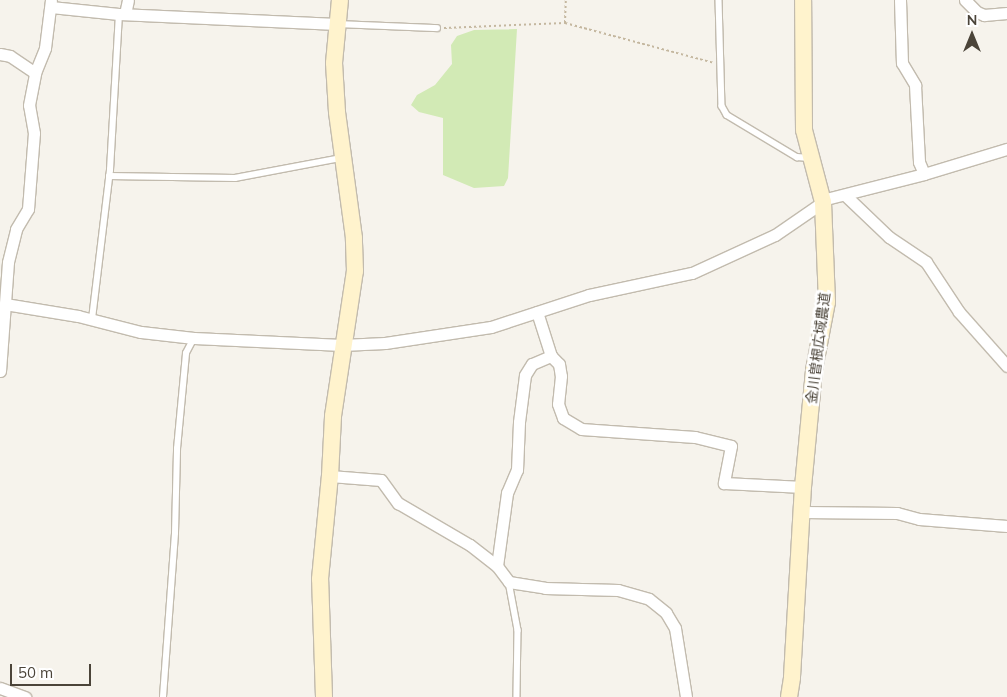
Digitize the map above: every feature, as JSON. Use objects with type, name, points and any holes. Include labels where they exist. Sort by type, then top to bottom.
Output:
[{"type":"street","points":[[122,14],[128,0]]},
{"type":"street","points":[[324,697],[320,579],[330,476],[333,416],[342,346],[349,320],[355,271],[354,238],[343,158],[334,63],[340,0]]},
{"type":"street","name":"金川曽根広域農道","points":[[789,697],[803,512],[803,487],[814,370],[826,302],[823,201],[804,130],[803,0]]},
{"type":"street","points":[[900,0],[902,63],[915,85],[919,162],[924,174]]},
{"type":"street","points":[[965,0],[977,12],[984,15],[1007,13]]},
{"type":"street","points":[[0,371],[2,304],[8,262],[16,230],[28,210],[34,133],[29,105],[35,73],[44,48],[50,4],[122,14],[337,24]]},
{"type":"street","points":[[0,54],[10,56],[35,73]]},
{"type":"street","points":[[2,304],[92,319],[141,332],[194,338],[342,346],[385,343],[492,326],[589,295],[692,273],[775,235],[823,201],[1007,149]]},
{"type":"street","points":[[845,195],[889,237],[926,262],[959,312],[1007,366]]},
{"type":"street","points":[[537,312],[551,356],[559,364],[561,376],[558,404],[563,418],[581,429],[695,438],[731,446],[724,483],[803,487]]},
{"type":"street","points":[[497,566],[507,493],[517,470],[519,422],[525,375],[532,364],[551,356]]},
{"type":"street","points":[[330,476],[382,480],[398,503],[455,535],[497,566],[509,582],[545,588],[618,590],[649,599],[666,613],[675,628],[686,697]]},
{"type":"street","points":[[803,512],[897,514],[919,518],[1007,526]]},
{"type":"street","points":[[0,688],[25,697]]},
{"type":"lane","points":[[719,0],[722,106],[727,114],[797,158],[810,158]]},
{"type":"lane","points":[[92,319],[110,176],[122,14]]},
{"type":"lane","points":[[337,24],[436,28]]},
{"type":"lane","points":[[110,176],[235,178],[343,158]]},
{"type":"lane","points":[[163,697],[175,533],[177,448],[186,353],[194,338]]},
{"type":"lane","points":[[509,582],[518,630],[517,697]]},
{"type":"path","points":[[565,23],[566,0]]},
{"type":"path","points":[[436,28],[565,23],[599,30],[720,64]]},
{"type":"green space","points":[[517,29],[508,178],[504,186],[474,188],[443,175],[443,118],[419,112],[411,105],[417,95],[435,85],[452,64],[451,45],[457,36],[474,30]]}]
